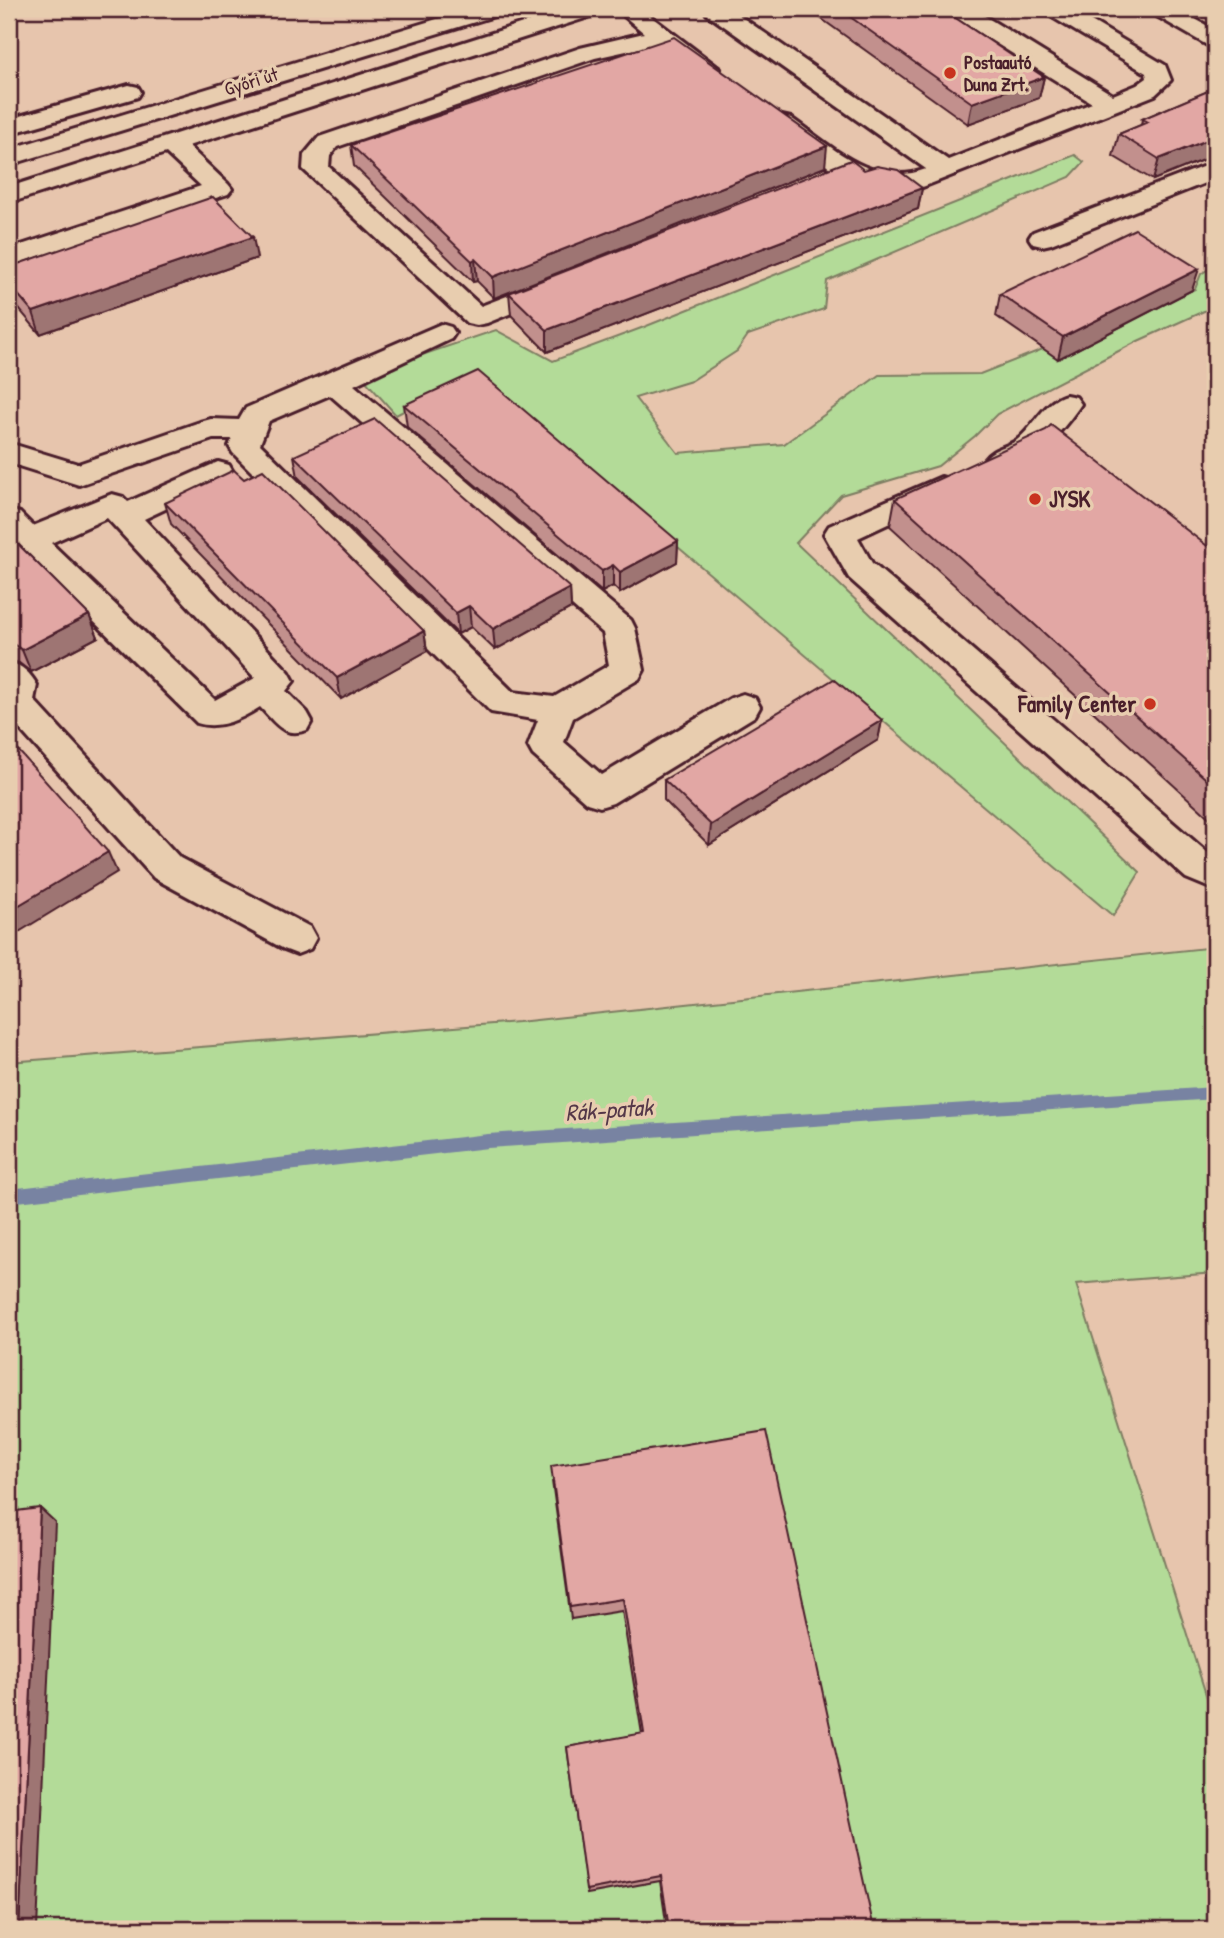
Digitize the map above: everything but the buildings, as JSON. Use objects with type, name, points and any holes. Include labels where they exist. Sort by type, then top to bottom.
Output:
[{"type":"main road","name":"Győri út","points":[[9,157],[493,9]]},
{"type":"main road","points":[[9,195],[590,9]]},
{"type":"main road","points":[[627,9],[728,83]]},
{"type":"main road","points":[[957,9],[1111,104]]},
{"type":"main road","points":[[761,107],[849,170],[910,184],[1146,90],[1159,80],[1157,70],[1055,9]]},
{"type":"main road","points":[[1161,9],[1215,40]]},
{"type":"main road","points":[[722,10],[946,170]]},
{"type":"main road","points":[[579,276],[477,317],[316,169],[317,155],[328,142],[588,54],[662,36]]},
{"type":"main road","points":[[9,127],[148,87]]},
{"type":"main road","points":[[9,258],[219,189],[170,143]]},
{"type":"main road","points":[[823,180],[849,170]]},
{"type":"main road","points":[[1042,238],[1215,170]]},
{"type":"main road","points":[[334,383],[619,628],[627,670],[559,710],[503,703],[244,446],[256,415],[334,383],[441,333]]},
{"type":"main road","points":[[1066,404],[1027,447],[840,534],[860,570],[1199,868],[1215,874]]},
{"type":"main road","points":[[9,453],[79,475],[211,429],[250,430]]},
{"type":"main road","points":[[125,516],[219,472]]},
{"type":"main road","points":[[113,503],[125,516],[277,681],[232,708],[209,714],[19,530],[113,503]]},
{"type":"main road","points":[[263,689],[295,721]]},
{"type":"main road","points":[[11,694],[167,868],[297,938]]},
{"type":"main road","points":[[559,710],[545,746],[600,793],[743,707]]},
{"type":"green space","points":[[1075,155],[1084,162],[1070,177],[827,281],[824,309],[748,335],[737,351],[691,381],[635,398],[678,453],[784,444],[879,375],[980,374],[1195,289],[1201,274],[1215,265],[1215,306],[1138,341],[997,414],[938,466],[841,495],[796,543],[1140,872],[1113,916],[474,374],[396,415],[364,379],[419,356],[496,330],[553,361]]},
{"type":"green space","points":[[1215,947],[1215,1273],[1076,1284],[1215,1723],[1215,1929],[9,1929],[9,1062],[518,1022]]},
{"type":"waterway","name":"Rák-patak","points":[[9,1196],[488,1141],[1215,1093]]},
{"type":"place","name":"Postaautó Duna Zrt.","points":[[950,73]]},
{"type":"place","name":"JYSK","points":[[1035,499]]},
{"type":"place","name":"Family Center","points":[[1150,704]]}]
